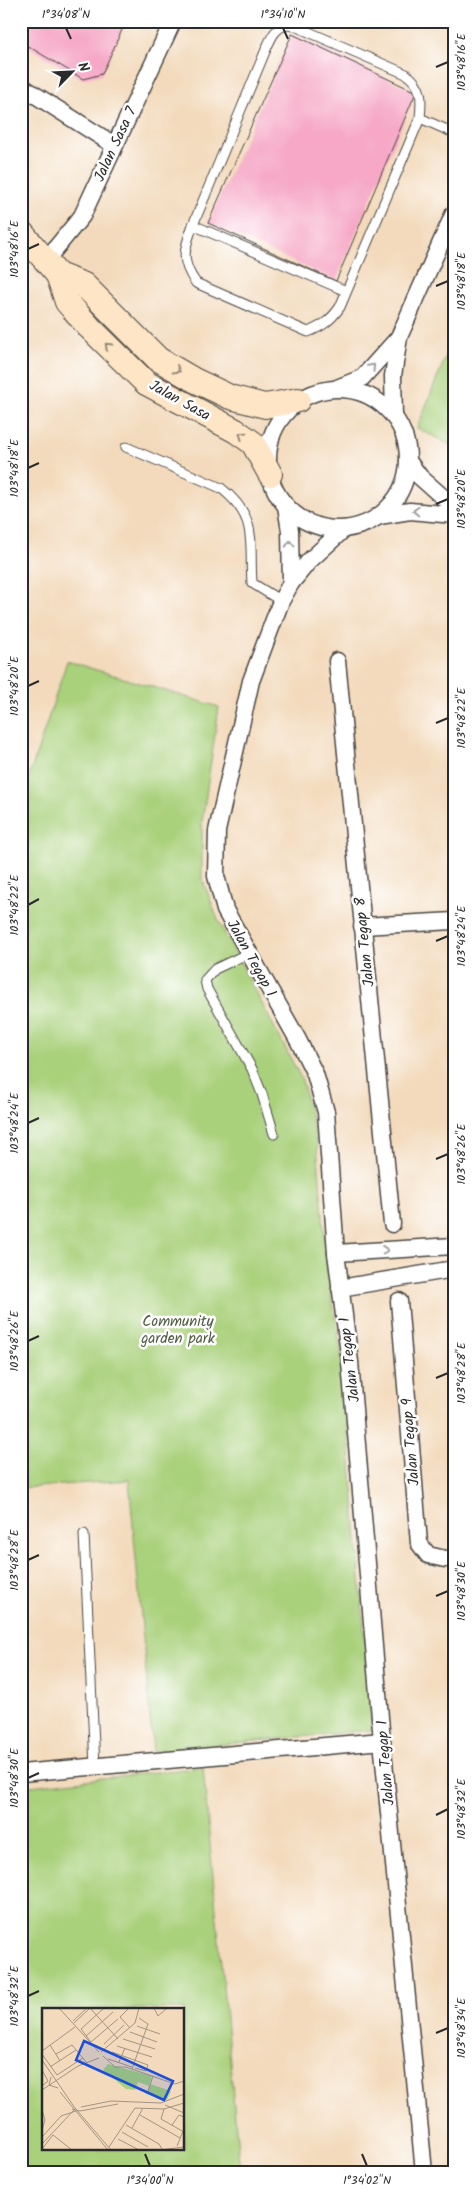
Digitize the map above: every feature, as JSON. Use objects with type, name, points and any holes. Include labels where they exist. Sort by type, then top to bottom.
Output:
[{"type":"street","name":"Jalan Sasa 7","points":[[52,267],[82,216],[168,23]]},
{"type":"street","points":[[21,86],[114,144]]},
{"type":"street","points":[[394,416],[393,376],[399,337],[454,213]]},
{"type":"street","name":"Jalan Sasa","points":[[21,232],[52,267],[67,302],[89,327],[146,382],[236,431],[254,443],[270,474]]},
{"type":"street","name":"Jalan Sasa","points":[[52,267],[84,285],[158,359],[194,380],[230,397],[265,406],[298,400]]},
{"type":"street","points":[[337,388],[359,391],[378,401],[394,416],[405,437],[408,461],[406,477],[400,492],[391,505],[379,516],[362,525],[344,528],[323,527],[303,519],[286,506],[276,491],[270,474],[269,446],[279,420],[298,400],[317,391],[337,388],[362,378],[399,337]]},
{"type":"street","points":[[408,461],[420,477],[454,507]]},
{"type":"street","points":[[286,506],[290,530],[291,583]]},
{"type":"street","points":[[379,516],[410,511],[454,515]]},
{"type":"street","name":"Jalan Tegap 1","points":[[344,528],[309,561],[291,583],[280,601],[251,681],[217,830],[216,876],[225,910],[315,1074],[326,1112],[336,1253],[350,1362],[382,1741],[424,2172]]},
{"type":"street","name":"Jalan Tegap 8","points":[[336,661],[392,1224]]},
{"type":"street","points":[[362,926],[454,921]]},
{"type":"street","points":[[336,1253],[454,1246]]},
{"type":"street","points":[[340,1288],[454,1269]]},
{"type":"street","name":"Jalan Tegap 9","points":[[399,1301],[419,1543],[428,1555],[445,1559],[454,1558]]},
{"type":"street","points":[[21,1774],[382,1741]]},
{"type":"lane","points":[[295,26],[406,74],[415,80],[420,89],[422,99],[420,118],[340,307],[332,319],[321,327],[308,332],[196,283],[188,272],[184,261],[186,246],[193,225],[273,34],[279,27],[295,26]]},
{"type":"lane","points":[[420,118],[454,133]]},
{"type":"lane","points":[[193,225],[346,291]]},
{"type":"lane","points":[[126,447],[220,488],[233,497],[244,512],[252,538],[252,583],[280,601]]},
{"type":"lane","points":[[249,953],[215,969],[205,980],[207,989],[252,1069],[274,1134]]},
{"type":"lane","points":[[84,1534],[95,1766]]},
{"type":"green space","points":[[454,336],[454,447],[417,428]]},
{"type":"green space","name":"Community garden park","points":[[67,661],[219,707],[202,822],[202,878],[218,920],[302,1080],[317,1145],[328,1277],[343,1361],[372,1730],[153,1751],[129,1480],[21,1488],[21,801]]},
{"type":"green space","points":[[203,1767],[240,2172],[21,2172],[21,1787]]},
{"type":"building","points":[[21,21],[126,21],[102,74],[83,79],[21,42]]},
{"type":"building","points":[[292,34],[416,92],[336,281],[208,223]]}]
